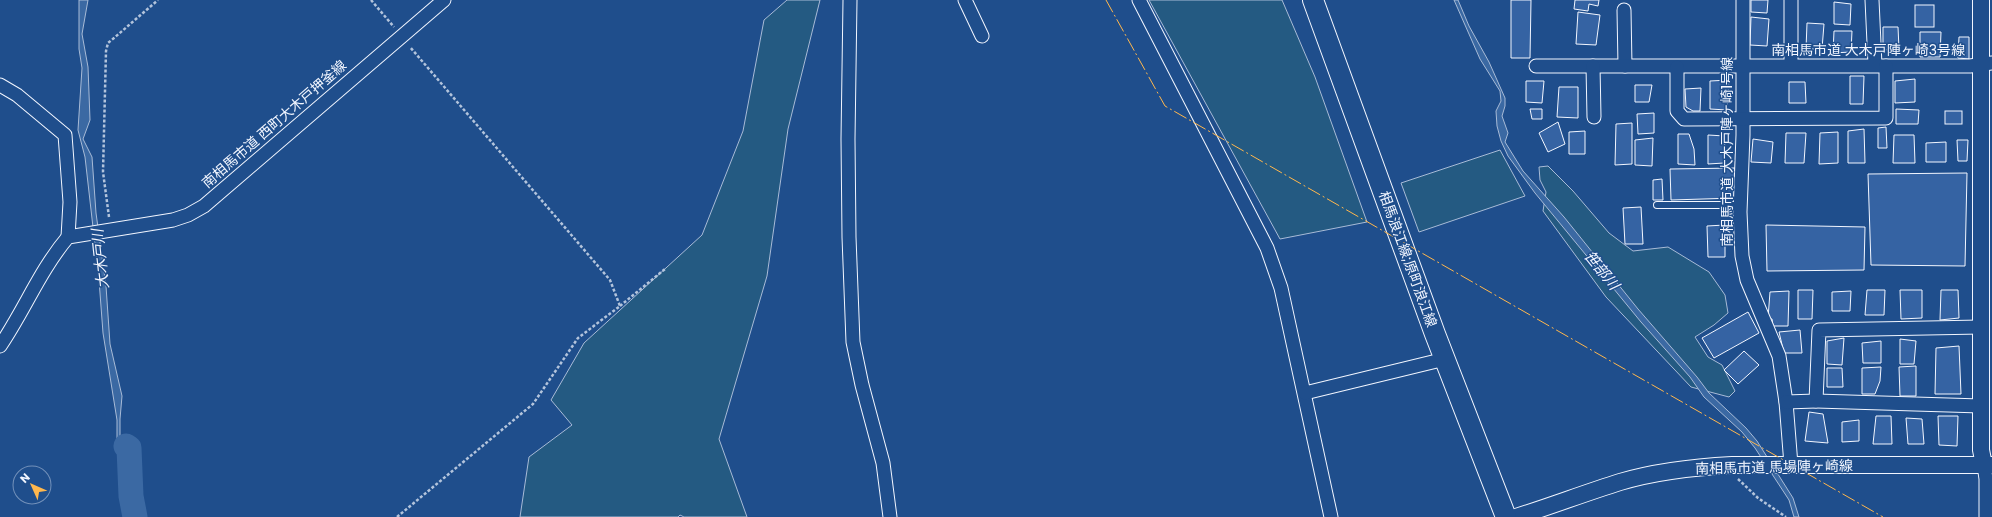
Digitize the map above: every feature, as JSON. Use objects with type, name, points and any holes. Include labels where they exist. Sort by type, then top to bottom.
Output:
[{"type":"main road","name":"相馬浪江線;原町浪江線","points":[[1313,0],[1445,359],[1506,517]]},
{"type":"street","name":"南相馬市道 西町大木戸押釜線","points":[[71,236],[173,220],[188,215],[204,206],[444,0]]},
{"type":"street","points":[[850,0],[848,169],[853,342],[862,385],[883,463],[890,517]]},
{"type":"street","points":[[965,0],[982,36]]},
{"type":"street","points":[[1139,0],[1267,248],[1281,288],[1331,517]]},
{"type":"street","name":"南相馬市道 大木戸陣ヶ崎1号線","points":[[1743,0],[1744,66],[1740,205],[1744,268],[1752,292],[1779,356],[1786,402],[1786,465]]},
{"type":"street","points":[[1791,0],[1791,65]]},
{"type":"street","points":[[1677,67],[1677,111],[1684,119],[1886,118],[1872,0]]},
{"type":"street","points":[[1981,0],[1987,64],[1981,327],[1981,450],[1988,465],[1986,479],[1986,517]]},
{"type":"street","points":[[1624,10],[1625,66]]},
{"type":"street","name":"南相馬市道 大木戸陣ヶ崎3号線","points":[[1536,66],[1970,66],[1987,64]]},
{"type":"street","points":[[1593,66],[1594,117]]},
{"type":"street","points":[[0,85],[17,95],[65,135],[71,236],[61,246],[27,297],[0,346]]},
{"type":"street","points":[[1816,401],[1819,330],[1981,327]]},
{"type":"street","points":[[1305,393],[1445,359]]},
{"type":"street","points":[[1786,402],[1816,401],[1981,406]]},
{"type":"street","name":"南相馬市道 馬場陣ヶ崎線","points":[[1516,517],[1622,482],[1675,470],[1729,465],[1988,465]]},
{"type":"lane","points":[[1657,205],[1740,205]]},
{"type":"path","points":[[108,230],[103,172],[106,51],[108,43],[158,0]]},
{"type":"path","points":[[371,0],[610,280],[620,306]]},
{"type":"path","points":[[397,517],[533,404],[578,338],[665,269]]},
{"type":"path","points":[[1729,465],[1758,498],[1786,517]]},
{"type":"shaded area","points":[[787,0],[820,0],[788,129],[767,276],[719,439],[747,517],[684,517],[680,515],[678,517],[520,517],[529,457],[572,425],[551,400],[584,343],[702,235],[743,131],[764,20]]},
{"type":"shaded area","points":[[1149,0],[1282,0],[1315,77],[1367,222],[1280,239]]},
{"type":"shaded area","points":[[1500,150],[1525,196],[1419,232],[1401,183]]},
{"type":"shaded area","points":[[1548,166],[1573,191],[1609,233],[1633,251],[1668,247],[1709,272],[1725,295],[1728,313],[1714,325],[1695,337],[1708,357],[1722,365],[1735,391],[1729,397],[1691,387],[1606,297],[1543,211],[1546,192],[1540,180],[1539,167]]},
{"type":"water","points":[[79,0],[88,0],[82,34],[88,67],[90,120],[83,139],[92,157],[96,213],[106,286],[110,344],[122,396],[120,438],[131,449],[130,485],[138,497],[140,517],[134,517],[127,503],[124,447],[117,443],[117,420],[103,333],[99,280],[85,157],[78,130],[82,68],[79,49]]},
{"type":"water","name":"笹部川","points":[[1454,0],[1458,0],[1469,26],[1489,62],[1505,98],[1505,106],[1502,116],[1508,133],[1505,142],[1523,171],[1564,217],[1638,309],[1709,393],[1746,428],[1757,441],[1793,498],[1799,517],[1794,517],[1789,500],[1755,448],[1742,432],[1704,397],[1690,377],[1641,322],[1535,193],[1508,156],[1501,141],[1497,126],[1496,111],[1501,101],[1500,91],[1480,59]]},
{"type":"building","points":[[1511,0],[1531,0],[1530,58],[1511,58]]},
{"type":"building","points":[[1575,0],[1599,0],[1598,6],[1589,4],[1588,11],[1574,9]]},
{"type":"building","points":[[1751,0],[1768,0],[1767,13],[1751,12]]},
{"type":"building","points":[[1834,2],[1851,4],[1850,25],[1834,24]]},
{"type":"building","points":[[1915,5],[1934,5],[1934,27],[1915,27]]},
{"type":"building","points":[[1578,12],[1600,15],[1596,45],[1576,44]]},
{"type":"building","points":[[1751,17],[1769,19],[1767,46],[1750,45]]},
{"type":"building","points":[[1807,23],[1824,24],[1822,49],[1806,49]]},
{"type":"building","points":[[1883,27],[1898,27],[1899,49],[1883,50]]},
{"type":"building","points":[[1834,31],[1852,31],[1851,52],[1833,53]]},
{"type":"building","points":[[1920,32],[1941,32],[1940,57],[1920,57]]},
{"type":"building","points":[[1959,37],[1969,37],[1969,59],[1958,58]]},
{"type":"building","points":[[1850,76],[1864,76],[1863,104],[1850,104]]},
{"type":"building","points":[[1915,79],[1915,102],[1895,103],[1895,81]]},
{"type":"building","points":[[1729,80],[1727,110],[1710,109],[1710,81]]},
{"type":"building","points":[[1526,81],[1544,81],[1542,103],[1526,102]]},
{"type":"building","points":[[1789,82],[1805,82],[1806,103],[1789,103]]},
{"type":"building","points":[[1635,85],[1652,85],[1649,102],[1635,102]]},
{"type":"building","points":[[1559,87],[1578,87],[1578,118],[1557,117]]},
{"type":"building","points":[[1701,88],[1700,111],[1693,111],[1686,107],[1685,89]]},
{"type":"building","points":[[1530,109],[1542,109],[1542,119],[1532,119]]},
{"type":"building","points":[[1896,109],[1919,110],[1918,124],[1896,124]]},
{"type":"building","points":[[1945,111],[1962,111],[1962,124],[1945,124]]},
{"type":"building","points":[[1654,113],[1654,133],[1638,134],[1637,114]]},
{"type":"building","points":[[1558,122],[1565,144],[1548,152],[1539,133]]},
{"type":"building","points":[[1632,123],[1632,164],[1615,165],[1616,124]]},
{"type":"building","points":[[1886,127],[1887,148],[1878,148],[1878,128]]},
{"type":"building","points":[[1864,129],[1865,163],[1848,163],[1848,131]]},
{"type":"building","points":[[1585,131],[1585,154],[1569,154],[1569,132]]},
{"type":"building","points":[[1838,132],[1838,163],[1819,164],[1820,133]]},
{"type":"building","points":[[1786,133],[1806,133],[1804,163],[1785,163]]},
{"type":"building","points":[[1678,134],[1689,134],[1694,149],[1695,165],[1678,164]]},
{"type":"building","points":[[1708,135],[1725,136],[1724,163],[1708,164]]},
{"type":"building","points":[[1894,135],[1914,135],[1915,163],[1893,163]]},
{"type":"building","points":[[1653,138],[1652,166],[1635,165],[1635,140]]},
{"type":"building","points":[[1753,139],[1773,142],[1771,163],[1751,162]]},
{"type":"building","points":[[1957,140],[1968,140],[1967,161],[1958,161]]},
{"type":"building","points":[[1946,142],[1946,162],[1926,162],[1926,143]]},
{"type":"building","points":[[1735,168],[1735,198],[1671,200],[1670,169]]},
{"type":"building","points":[[1967,173],[1965,266],[1871,265],[1868,174]]},
{"type":"building","points":[[1662,179],[1663,200],[1653,200],[1653,180]]},
{"type":"building","points":[[1641,207],[1643,244],[1625,244],[1623,208]]},
{"type":"building","points":[[1725,225],[1725,257],[1708,257],[1707,226]]},
{"type":"building","points":[[1766,225],[1865,227],[1864,270],[1767,271]]},
{"type":"building","points":[[1798,290],[1813,290],[1812,319],[1798,319]]},
{"type":"building","points":[[1867,290],[1885,290],[1884,315],[1865,315]]},
{"type":"building","points":[[1900,290],[1922,290],[1922,318],[1901,319]]},
{"type":"building","points":[[1941,290],[1958,290],[1959,318],[1940,320]]},
{"type":"building","points":[[1789,291],[1788,326],[1773,326],[1772,319],[1768,318],[1770,292]]},
{"type":"building","points":[[1851,291],[1850,311],[1832,311],[1832,292]]},
{"type":"building","points":[[1748,312],[1759,333],[1714,358],[1702,338]]},
{"type":"building","points":[[1800,330],[1802,353],[1784,353],[1779,332]]},
{"type":"building","points":[[1844,338],[1842,365],[1827,364],[1827,341]]},
{"type":"building","points":[[1900,339],[1916,341],[1914,364],[1900,364]]},
{"type":"building","points":[[1881,341],[1881,363],[1863,363],[1862,343]]},
{"type":"building","points":[[1959,346],[1961,394],[1935,394],[1936,348]]},
{"type":"building","points":[[1744,351],[1759,365],[1738,384],[1724,370]]},
{"type":"building","points":[[1916,366],[1916,396],[1900,396],[1899,367]]},
{"type":"building","points":[[1881,367],[1880,381],[1875,394],[1862,394],[1862,368]]},
{"type":"building","points":[[1827,368],[1842,368],[1843,387],[1827,387]]},
{"type":"building","points":[[1809,412],[1823,414],[1828,443],[1805,441]]},
{"type":"building","points":[[1876,416],[1891,416],[1892,444],[1873,444]]},
{"type":"building","points":[[1938,416],[1958,416],[1957,446],[1939,445]]},
{"type":"building","points":[[1906,418],[1922,419],[1924,444],[1908,444]]},
{"type":"building","points":[[1859,420],[1859,441],[1842,442],[1842,422]]},
{"type":"waterway","name":"大木戸川","points":[[126,446],[129,448],[131,496],[135,517]]},
{"type":"power","points":[[1106,0],[1165,106],[1883,517]]}]
